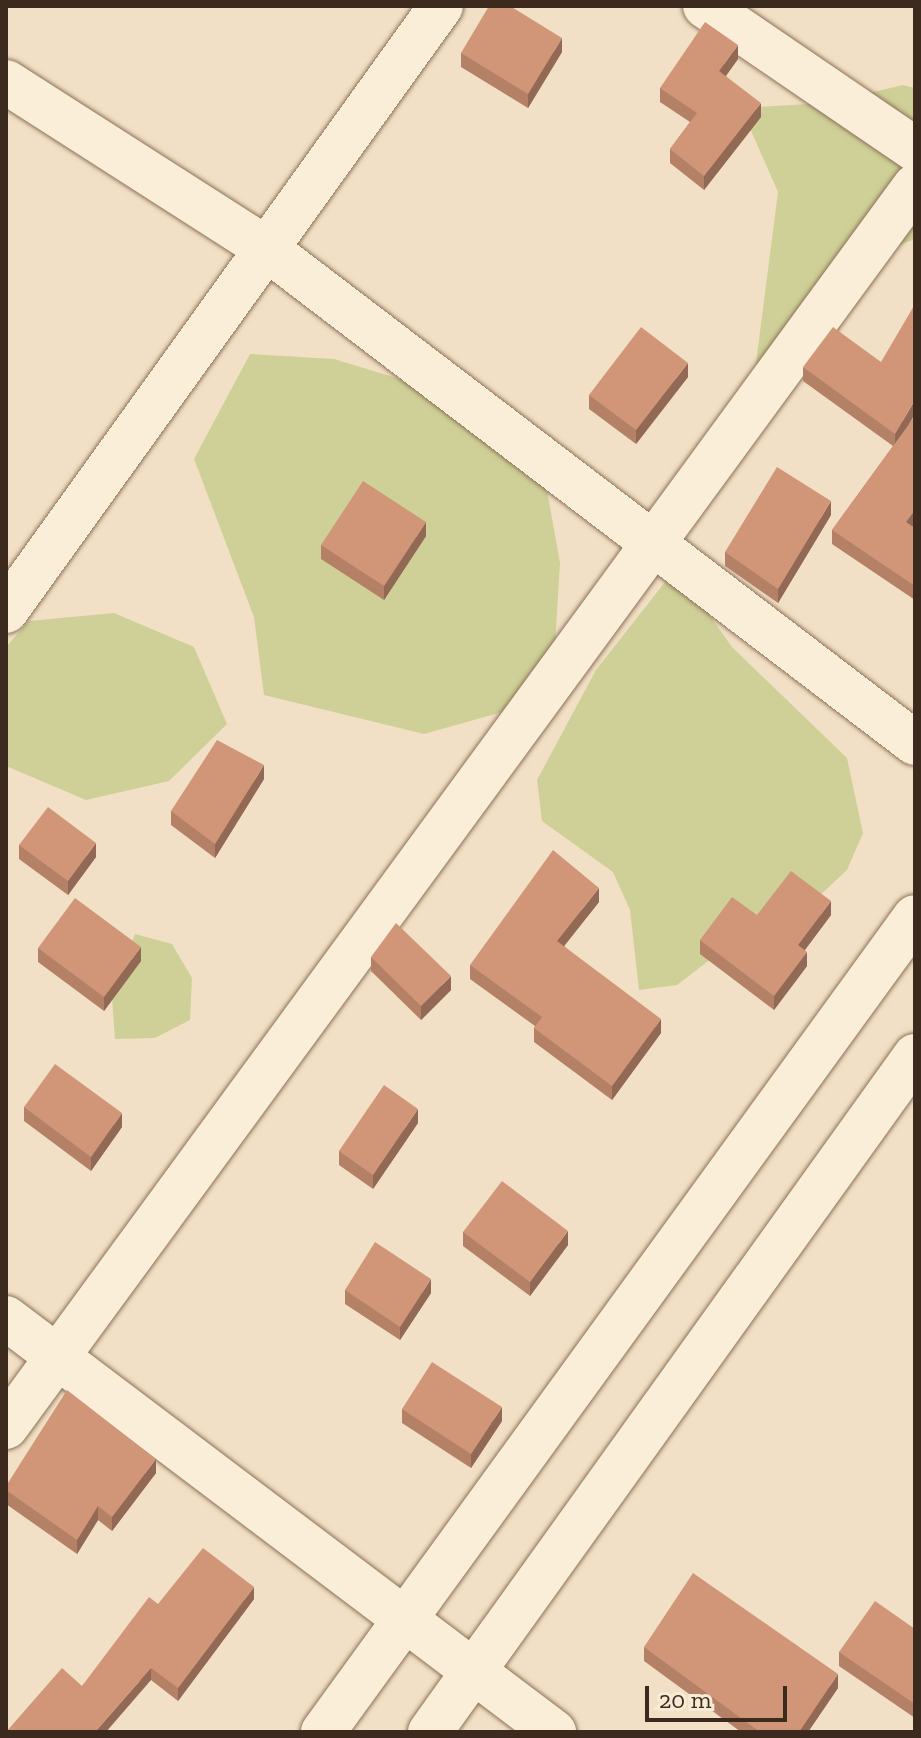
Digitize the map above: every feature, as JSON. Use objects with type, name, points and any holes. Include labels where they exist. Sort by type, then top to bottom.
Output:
[{"type":"street","points":[[6,611],[441,6]]},
{"type":"street","points":[[705,6],[915,149]]},
{"type":"street","points":[[6,82],[267,249],[915,743]]},
{"type":"street","points":[[6,1427],[915,186]]},
{"type":"street","points":[[323,1732],[915,917]]},
{"type":"street","points":[[430,1732],[915,1056]]},
{"type":"street","points":[[6,1318],[402,1621],[554,1732]]},
{"type":"green space","points":[[903,85],[915,88],[915,239],[878,253],[853,283],[831,360],[795,382],[756,363],[778,192],[741,108],[827,103]]},
{"type":"green space","points":[[250,354],[334,359],[416,384],[547,490],[560,563],[555,644],[506,711],[424,734],[264,695],[254,617],[194,459]]},
{"type":"green space","points":[[676,568],[732,647],[847,758],[863,833],[847,870],[815,900],[738,923],[716,955],[677,985],[639,990],[630,910],[613,872],[542,821],[537,780],[596,670]]},
{"type":"green space","points":[[114,613],[194,647],[227,724],[169,781],[86,800],[6,766],[6,647],[29,621]]},
{"type":"green space","points":[[135,934],[172,944],[192,978],[190,1020],[155,1038],[115,1039],[112,998]]},
{"type":"building","points":[[489,6],[510,6],[562,38],[528,94],[461,53]]},
{"type":"building","points":[[705,22],[738,45],[719,71],[761,103],[704,176],[670,149],[697,113],[660,88]]},
{"type":"building","points":[[915,304],[915,400],[895,434],[803,367],[833,327],[881,362]]},
{"type":"building","points":[[641,327],[688,363],[636,430],[589,395]]},
{"type":"building","points":[[915,416],[915,510],[906,522],[915,528],[915,586],[832,530]]},
{"type":"building","points":[[777,467],[831,501],[778,589],[725,552]]},
{"type":"building","points":[[363,481],[426,522],[384,586],[321,545]]},
{"type":"building","points":[[217,740],[264,765],[215,844],[171,811]]},
{"type":"building","points":[[48,807],[96,843],[68,881],[19,845]]},
{"type":"building","points":[[553,850],[599,888],[557,941],[661,1019],[612,1086],[534,1028],[542,1017],[470,965]]},
{"type":"building","points":[[791,871],[831,901],[798,945],[807,952],[774,996],[700,940],[732,897],[757,915]]},
{"type":"building","points":[[75,898],[141,947],[104,997],[38,948]]},
{"type":"building","points":[[396,923],[451,976],[421,1006],[371,957]]},
{"type":"building","points":[[55,1064],[122,1113],[91,1157],[24,1107]]},
{"type":"building","points":[[384,1085],[418,1109],[373,1175],[339,1151]]},
{"type":"building","points":[[502,1181],[568,1231],[530,1282],[463,1232]]},
{"type":"building","points":[[375,1242],[431,1279],[400,1327],[345,1290]]},
{"type":"building","points":[[432,1362],[502,1407],[471,1454],[402,1409]]},
{"type":"building","points":[[67,1390],[156,1459],[112,1517],[98,1506],[77,1540],[6,1490]]},
{"type":"building","points":[[203,1548],[254,1587],[178,1688],[151,1668],[95,1732],[6,1732],[62,1668],[82,1686],[149,1597],[158,1604]]},
{"type":"building","points":[[693,1573],[838,1674],[799,1732],[760,1732],[644,1647]]},
{"type":"building","points":[[875,1601],[915,1629],[915,1704],[839,1652]]}]
